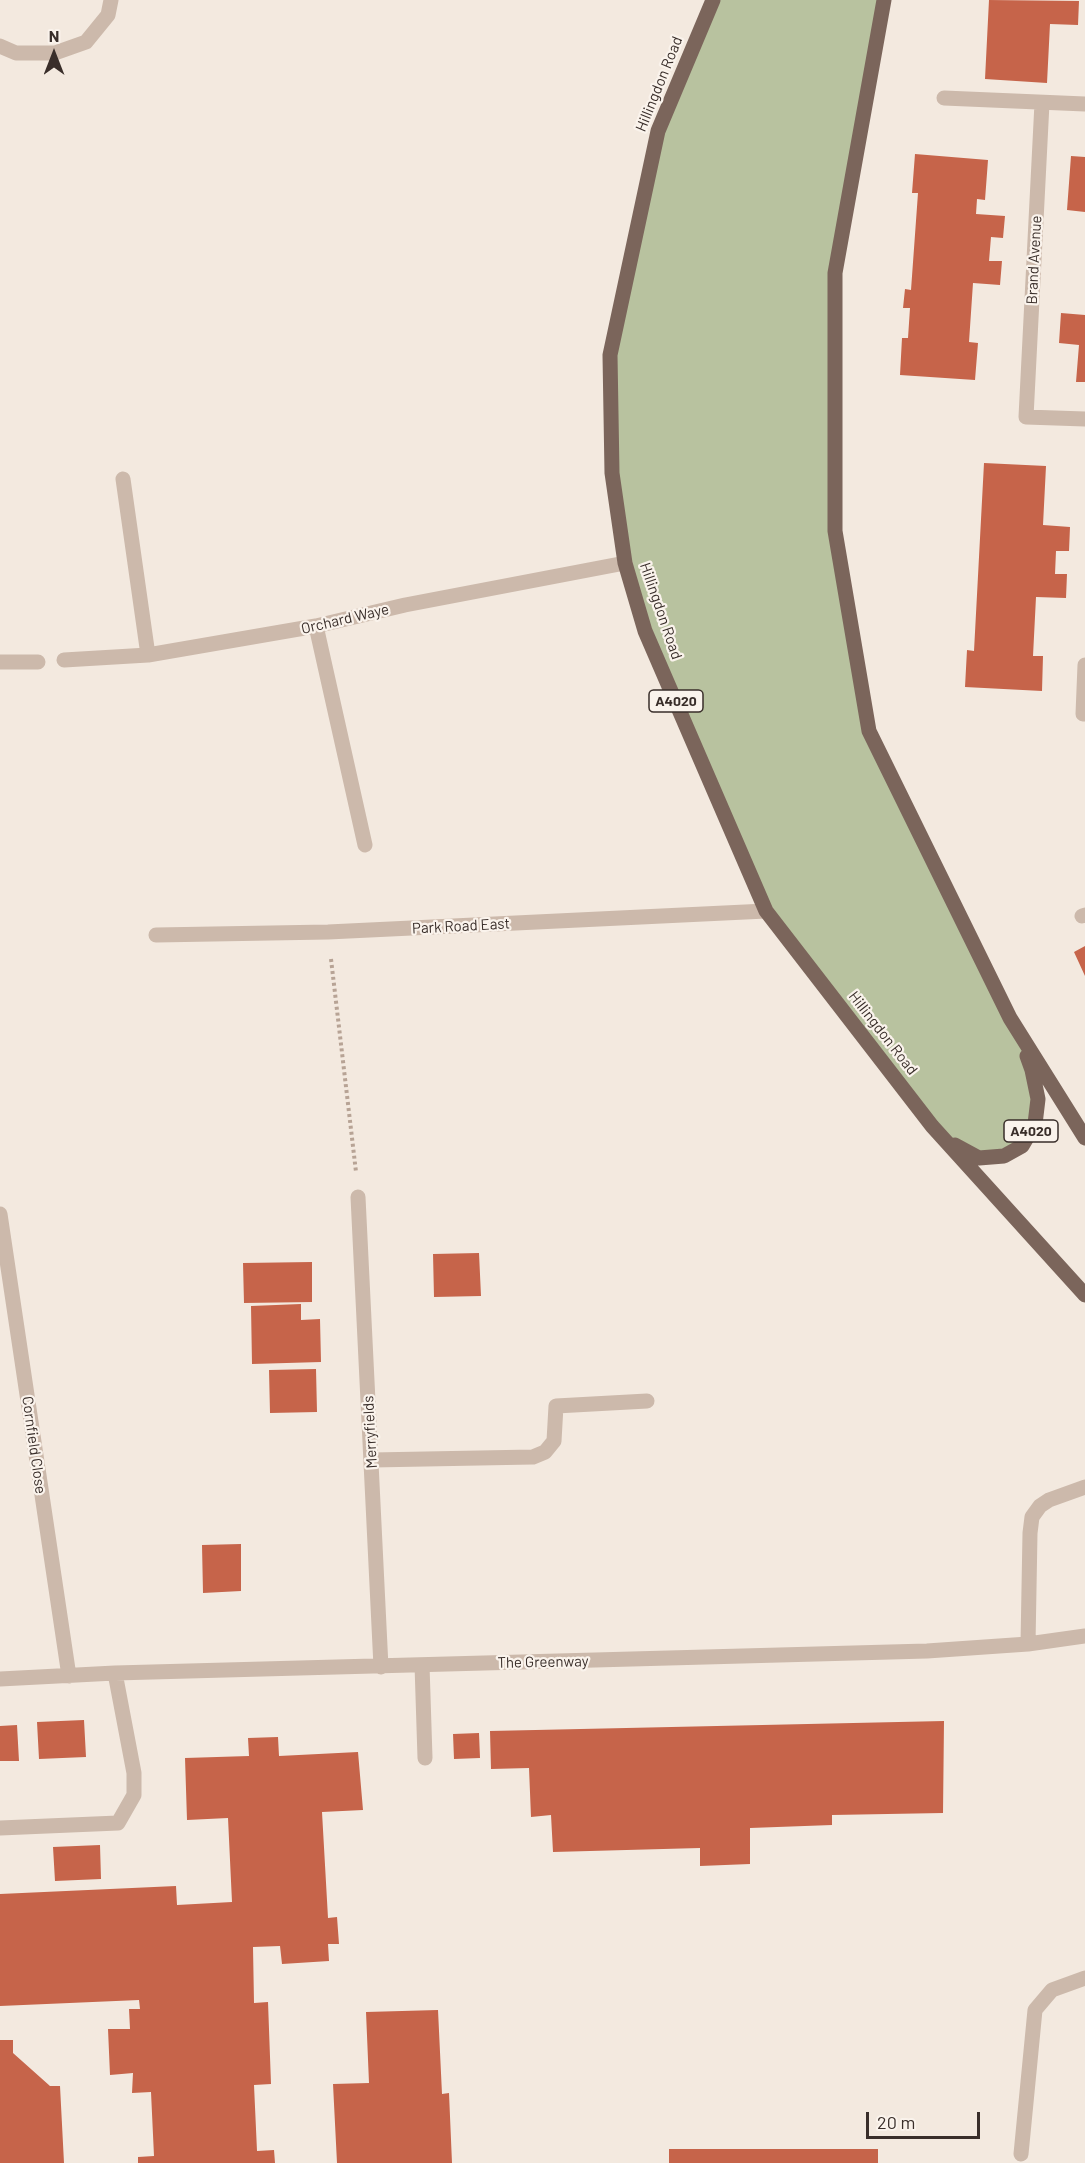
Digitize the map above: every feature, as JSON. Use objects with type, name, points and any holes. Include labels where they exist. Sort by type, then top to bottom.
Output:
[{"type":"main road","name":"Hillingdon Road","points":[[712,0],[658,131],[610,355],[612,472],[625,563],[645,631],[766,911],[932,1126],[1085,1295]]},
{"type":"main road","name":"A4020","points":[[884,0],[835,273],[835,531],[869,731],[1010,1018],[1032,1070],[1038,1099],[1035,1125],[1022,1146],[1004,1156],[979,1158],[955,1145],[932,1126]]},
{"type":"main road","name":"A4020","points":[[1010,1018],[1085,1138]]},
{"type":"street","points":[[0,46],[16,53],[55,53],[86,42],[108,15],[111,0]]},
{"type":"street","points":[[944,98],[1085,104]]},
{"type":"street","name":"Brand Avenue","points":[[1041,103],[1026,417],[1085,419]]},
{"type":"street","points":[[123,479],[148,655]]},
{"type":"street","name":"Orchard Waye","points":[[64,660],[148,655],[316,626],[405,605],[625,563]]},
{"type":"street","points":[[316,626],[365,845]]},
{"type":"street","points":[[0,662],[38,662]]},
{"type":"street","points":[[1084,714],[1085,665]]},
{"type":"street","name":"Park Road East","points":[[156,935],[328,932],[766,911]]},
{"type":"street","name":"Merryfields","points":[[358,1197],[381,1667]]},
{"type":"street","name":"Cornfield Close","points":[[0,1214],[69,1676]]},
{"type":"street","points":[[372,1460],[533,1457],[545,1452],[554,1441],[556,1406],[647,1401]]},
{"type":"street","points":[[1028,1644],[1032,1517],[1040,1506],[1049,1500],[1085,1487]]},
{"type":"street","name":"The Greenway","points":[[0,1679],[115,1673],[927,1651],[1028,1644],[1085,1636]]},
{"type":"street","points":[[422,1665],[425,1758]]},
{"type":"street","points":[[0,1828],[118,1823],[134,1795],[134,1773],[115,1673]]},
{"type":"street","points":[[1021,2154],[1035,2010],[1052,1990],[1085,1978]]},
{"type":"path","points":[[328,932],[358,1197]]},
{"type":"green space","points":[[713,0],[884,0],[835,273],[835,531],[869,731],[1032,1070],[1035,1124],[1004,1156],[955,1145],[766,911],[625,563],[610,355],[658,131]]},
{"type":"building","points":[[989,0],[1079,1],[1078,25],[1050,24],[1047,83],[985,79]]},
{"type":"building","points":[[915,154],[988,160],[985,200],[977,199],[976,214],[1005,216],[1003,238],[991,237],[989,261],[1002,261],[1000,285],[973,283],[969,342],[978,343],[975,380],[900,375],[902,338],[908,338],[910,308],[903,308],[905,289],[911,290],[918,193],[912,193]]},
{"type":"building","points":[[1071,156],[1085,157],[1085,212],[1067,210]]},
{"type":"building","points":[[1061,313],[1085,315],[1085,382],[1076,382],[1079,345],[1059,343]]},
{"type":"building","points":[[984,463],[1046,466],[1043,525],[1070,527],[1069,551],[1056,551],[1055,574],[1067,574],[1066,598],[1036,597],[1033,656],[1043,656],[1042,691],[965,687],[967,650],[974,651]]},
{"type":"building","points":[[1085,946],[1085,976],[1074,952]]},
{"type":"building","points":[[479,1253],[481,1296],[434,1297],[433,1254]]},
{"type":"building","points":[[312,1262],[312,1302],[244,1303],[243,1263]]},
{"type":"building","points":[[301,1304],[301,1320],[320,1319],[321,1362],[252,1364],[251,1306]]},
{"type":"building","points":[[316,1369],[317,1412],[270,1413],[269,1370]]},
{"type":"building","points":[[241,1544],[241,1591],[203,1593],[202,1545]]},
{"type":"building","points":[[84,1720],[86,1757],[39,1759],[37,1722]]},
{"type":"building","points":[[944,1721],[943,1813],[832,1815],[832,1825],[750,1828],[750,1864],[700,1866],[700,1848],[553,1852],[551,1815],[531,1817],[529,1768],[491,1769],[490,1731]]},
{"type":"building","points":[[17,1725],[19,1761],[0,1761],[0,1726]]},
{"type":"building","points":[[479,1733],[480,1758],[454,1759],[453,1734]]},
{"type":"building","points":[[278,1737],[279,1756],[358,1752],[363,1810],[322,1812],[328,1918],[337,1917],[339,1944],[328,1944],[329,1961],[282,1964],[280,1946],[253,1947],[254,2003],[268,2002],[271,2084],[254,2085],[257,2151],[274,2150],[275,2163],[138,2163],[138,2157],[154,2156],[151,2092],[132,2093],[133,2073],[110,2075],[108,2029],[130,2029],[129,2009],[140,2009],[139,2000],[0,2006],[0,1894],[176,1886],[177,1905],[232,1902],[228,1818],[187,1820],[185,1758],[249,1756],[248,1738]]},
{"type":"building","points":[[100,1845],[101,1879],[55,1881],[53,1847]]},
{"type":"building","points":[[438,2010],[442,2094],[449,2093],[452,2163],[337,2163],[333,2084],[369,2083],[366,2012]]},
{"type":"building","points":[[0,2040],[13,2040],[13,2053],[50,2086],[60,2086],[64,2163],[0,2163]]},
{"type":"building","points":[[669,2149],[878,2149],[878,2163],[669,2163]]}]
